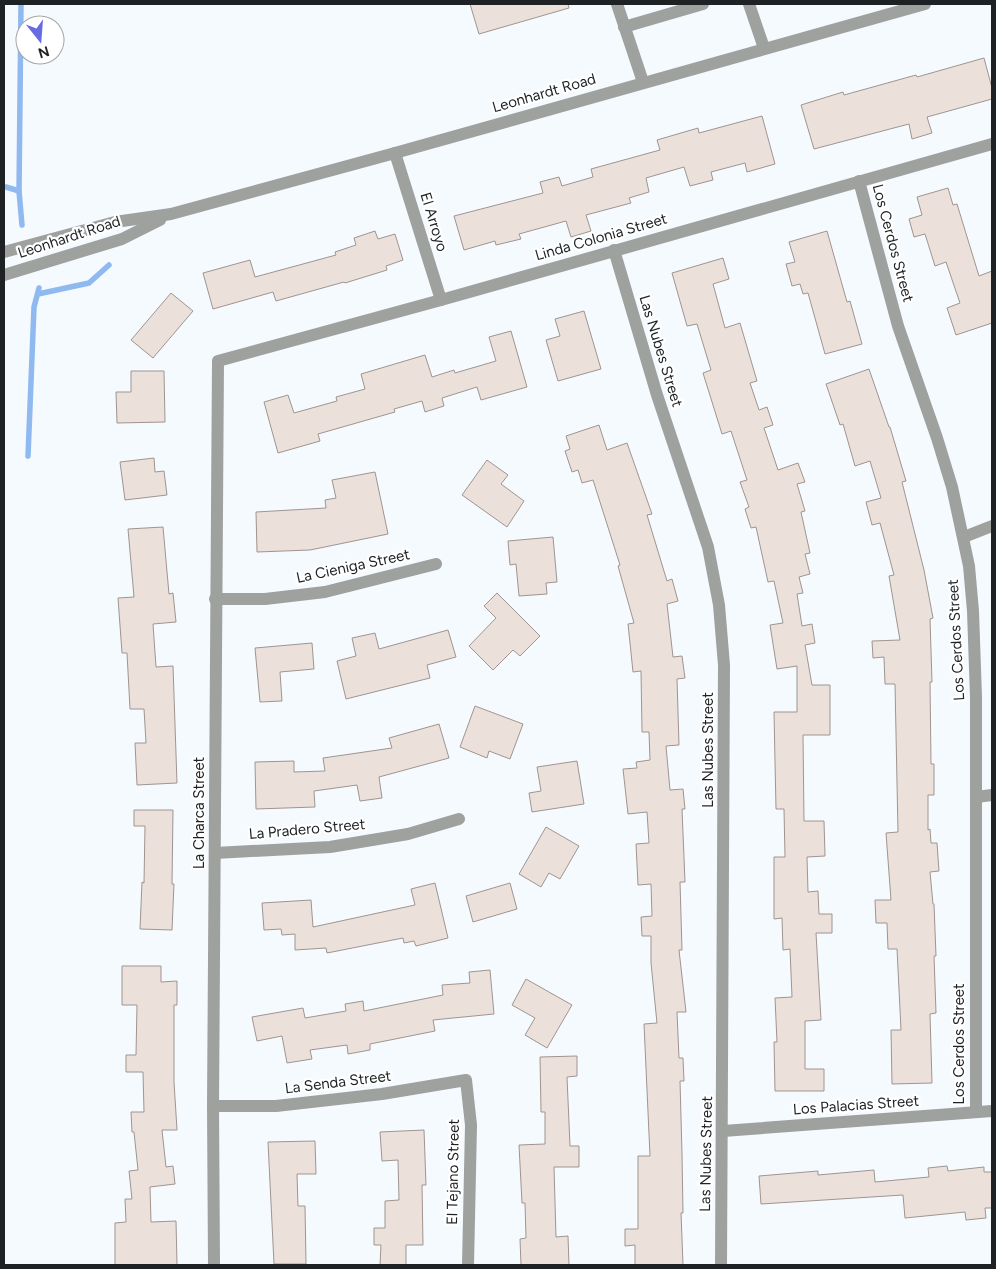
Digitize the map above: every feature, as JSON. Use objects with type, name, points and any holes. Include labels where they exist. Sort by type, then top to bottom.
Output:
[{"type":"street","points":[[617,4],[643,82]]},
{"type":"street","points":[[624,27],[703,4]]},
{"type":"street","points":[[749,4],[764,48]]},
{"type":"street","name":"Leonhardt Road","points":[[4,252],[115,222],[171,214],[396,153],[925,4]]},
{"type":"street","name":"Linda Colonia Street","points":[[218,361],[992,144]]},
{"type":"street","name":"El Arroyo","points":[[396,153],[440,300]]},
{"type":"street","name":"Los Cerdos Street","points":[[859,181],[898,326],[952,487],[969,566],[973,612],[976,698],[976,1112]]},
{"type":"street","name":"Leonhardt Road","points":[[4,275],[122,239],[171,214]]},
{"type":"street","name":"Las Nubes Street","points":[[614,250],[657,395],[708,547],[719,606],[724,665],[721,1265]]},
{"type":"street","name":"La Charca Street","points":[[214,1265],[215,599],[218,361]]},
{"type":"street","points":[[964,537],[992,526]]},
{"type":"street","name":"La Cieniga Street","points":[[215,599],[265,599],[325,592],[436,564]]},
{"type":"street","points":[[976,797],[992,796]]},
{"type":"street","name":"La Pradero Street","points":[[215,853],[330,847],[408,834],[459,819]]},
{"type":"street","name":"La Senda Street","points":[[213,1106],[276,1106],[382,1094],[466,1080]]},
{"type":"street","name":"El Tejano Street","points":[[466,1080],[471,1125],[468,1265]]},
{"type":"street","name":"Los Palacias Street","points":[[722,1131],[992,1111]]},
{"type":"building","points":[[470,4],[568,4],[569,8],[479,34]]},
{"type":"building","points":[[984,58],[992,88],[992,99],[927,117],[932,133],[912,139],[909,124],[814,149],[801,105],[843,92],[844,95]]},
{"type":"building","points":[[762,116],[775,164],[747,172],[745,163],[711,172],[713,180],[690,186],[684,167],[646,178],[649,192],[629,198],[631,203],[586,215],[591,231],[571,237],[566,221],[519,234],[521,239],[496,245],[495,241],[464,250],[454,216],[543,193],[540,182],[559,177],[562,186],[593,177],[591,169],[660,150],[657,140],[698,128],[699,133]]},
{"type":"building","points":[[948,188],[953,205],[957,204],[979,276],[992,271],[992,323],[956,335],[947,308],[960,303],[946,262],[935,266],[925,234],[914,237],[909,219],[922,215],[917,197]]},
{"type":"building","points":[[375,231],[378,239],[395,234],[403,260],[386,266],[387,270],[276,301],[273,292],[213,309],[203,273],[250,260],[255,277],[336,255],[335,252],[356,245],[354,238]]},
{"type":"building","points":[[827,231],[847,302],[850,301],[862,344],[825,354],[808,293],[803,294],[800,284],[792,286],[786,264],[795,262],[789,242]]},
{"type":"building","points":[[723,258],[729,279],[713,284],[725,328],[740,323],[757,381],[750,383],[759,410],[767,407],[773,425],[764,428],[778,470],[798,463],[805,482],[797,484],[805,511],[801,512],[810,553],[805,554],[810,574],[799,577],[803,593],[797,594],[802,626],[812,624],[815,643],[805,645],[812,685],[830,685],[830,735],[803,735],[804,821],[824,821],[825,856],[807,857],[808,892],[818,891],[819,914],[832,914],[832,933],[816,933],[821,1020],[805,1021],[805,1069],[824,1069],[824,1091],[775,1091],[774,1042],[777,1042],[775,998],[792,997],[790,949],[783,950],[782,918],[774,919],[774,857],[785,857],[784,809],[776,809],[774,712],[797,712],[797,666],[777,669],[770,625],[783,623],[774,581],[768,582],[756,527],[751,528],[745,509],[749,507],[740,482],[747,480],[731,431],[722,434],[703,373],[711,370],[697,324],[687,326],[672,273]]},
{"type":"building","points":[[171,293],[193,311],[153,358],[131,340]]},
{"type":"building","points":[[584,311],[601,369],[558,381],[546,340],[560,336],[555,319]]},
{"type":"building","points":[[511,331],[527,387],[481,400],[477,387],[442,398],[444,406],[425,412],[422,401],[394,409],[395,412],[318,434],[320,441],[278,453],[264,402],[288,395],[294,413],[337,401],[336,397],[365,389],[361,374],[425,355],[432,377],[454,370],[455,373],[496,361],[489,337]]},
{"type":"building","points":[[869,369],[890,427],[906,481],[902,482],[924,570],[933,618],[930,619],[932,682],[930,682],[931,764],[934,764],[934,795],[928,795],[928,830],[930,829],[931,843],[937,843],[939,871],[930,872],[934,904],[936,956],[934,956],[936,1013],[930,1014],[932,1083],[892,1084],[891,1030],[901,1030],[897,949],[888,949],[887,923],[876,923],[875,900],[891,900],[886,833],[898,832],[895,684],[885,684],[884,657],[873,658],[872,641],[900,640],[889,576],[894,575],[880,523],[872,525],[866,502],[881,498],[870,461],[855,466],[843,424],[840,425],[826,384]]},
{"type":"building","points":[[131,371],[164,371],[165,422],[117,423],[116,392],[131,392]]},
{"type":"building","points":[[599,425],[607,450],[627,443],[652,514],[647,515],[667,581],[672,579],[678,601],[667,604],[673,657],[682,656],[685,678],[677,679],[679,745],[666,746],[670,790],[683,789],[685,809],[682,809],[685,882],[680,882],[682,950],[679,950],[686,1012],[677,1012],[679,1058],[683,1058],[684,1081],[680,1081],[683,1265],[635,1265],[635,1245],[625,1246],[625,1229],[638,1229],[638,1156],[650,1156],[644,1024],[657,1023],[651,963],[651,936],[642,936],[641,917],[652,916],[651,884],[638,885],[636,844],[649,843],[647,812],[628,814],[623,769],[637,768],[636,762],[650,760],[649,732],[642,732],[641,671],[633,672],[628,624],[634,623],[618,566],[620,565],[593,480],[582,483],[578,470],[572,472],[565,451],[570,449],[566,436]]},
{"type":"building","points":[[154,458],[155,472],[164,471],[167,495],[125,500],[120,462]]},
{"type":"building","points":[[487,460],[508,475],[501,484],[524,501],[507,527],[462,495]]},
{"type":"building","points":[[375,472],[388,534],[310,550],[257,552],[256,512],[326,508],[325,500],[336,498],[332,480]]},
{"type":"building","points":[[163,527],[169,594],[173,593],[176,622],[153,624],[156,667],[173,666],[177,783],[137,785],[135,743],[146,743],[144,709],[130,709],[127,653],[122,653],[118,598],[134,597],[128,529]]},
{"type":"building","points":[[553,537],[557,582],[546,583],[547,594],[519,596],[516,564],[510,565],[508,541]]},
{"type":"building","points":[[497,593],[540,636],[520,656],[513,650],[493,670],[469,646],[496,618],[484,606]]},
{"type":"building","points":[[448,630],[456,657],[427,665],[430,678],[346,699],[337,661],[356,656],[352,638],[375,633],[379,649]]},
{"type":"building","points":[[312,643],[314,669],[280,672],[282,701],[260,702],[255,648]]},
{"type":"building","points":[[475,706],[523,724],[510,759],[489,751],[487,758],[460,747]]},
{"type":"building","points":[[439,724],[449,758],[379,777],[382,798],[360,801],[357,785],[314,791],[315,807],[256,809],[255,762],[294,761],[294,772],[325,771],[323,758],[392,748],[389,738]]},
{"type":"building","points":[[577,761],[584,804],[532,812],[529,793],[541,791],[537,767]]},
{"type":"building","points":[[134,810],[173,810],[172,884],[174,884],[172,930],[140,929],[142,882],[144,883],[145,826],[134,826]]},
{"type":"building","points":[[546,827],[579,846],[560,879],[549,873],[541,887],[519,874]]},
{"type":"building","points":[[435,883],[448,938],[416,946],[414,941],[404,943],[403,938],[327,953],[326,948],[295,950],[295,934],[282,935],[281,929],[264,930],[262,903],[311,900],[313,927],[415,905],[411,889]]},
{"type":"building","points":[[510,883],[517,909],[473,922],[466,896]]},
{"type":"building","points":[[122,966],[161,966],[161,982],[177,981],[177,1005],[174,1005],[174,1082],[177,1130],[162,1130],[166,1167],[173,1166],[175,1184],[150,1187],[151,1222],[176,1221],[177,1265],[115,1265],[115,1223],[126,1222],[125,1199],[132,1199],[129,1171],[138,1170],[131,1112],[144,1112],[143,1072],[126,1072],[126,1055],[136,1055],[137,1005],[122,1005]]},
{"type":"building","points":[[490,970],[494,1014],[433,1020],[435,1031],[370,1044],[370,1050],[348,1054],[347,1045],[310,1050],[312,1059],[287,1063],[282,1036],[257,1041],[252,1017],[303,1008],[305,1018],[346,1011],[345,1004],[363,1001],[364,1011],[443,995],[442,985],[470,983],[469,972]]},
{"type":"building","points":[[526,979],[572,1005],[547,1048],[525,1035],[535,1018],[512,1005]]},
{"type":"building","points":[[577,1056],[577,1076],[567,1077],[570,1146],[579,1146],[579,1167],[554,1167],[556,1237],[568,1236],[569,1265],[521,1265],[520,1239],[526,1238],[525,1203],[522,1203],[519,1145],[545,1144],[545,1112],[541,1112],[540,1057]]},
{"type":"building","points":[[424,1130],[426,1185],[422,1185],[423,1245],[406,1245],[406,1265],[380,1265],[381,1245],[374,1245],[374,1228],[385,1228],[385,1201],[399,1200],[398,1160],[382,1161],[380,1132]]},
{"type":"building","points":[[315,1141],[316,1174],[297,1174],[298,1206],[305,1206],[306,1264],[274,1264],[268,1142]]},
{"type":"building","points":[[947,1166],[948,1171],[984,1167],[984,1172],[992,1172],[992,1208],[985,1208],[986,1218],[966,1220],[965,1212],[905,1218],[903,1195],[761,1204],[759,1176],[818,1171],[818,1175],[874,1170],[875,1182],[929,1177],[928,1168]]},
{"type":"waterway","points":[[21,4],[19,191],[22,225]]},
{"type":"waterway","points":[[6,187],[19,191]]},
{"type":"waterway","points":[[38,294],[89,283],[109,265]]},
{"type":"waterway","points":[[28,456],[34,307],[39,288]]}]
